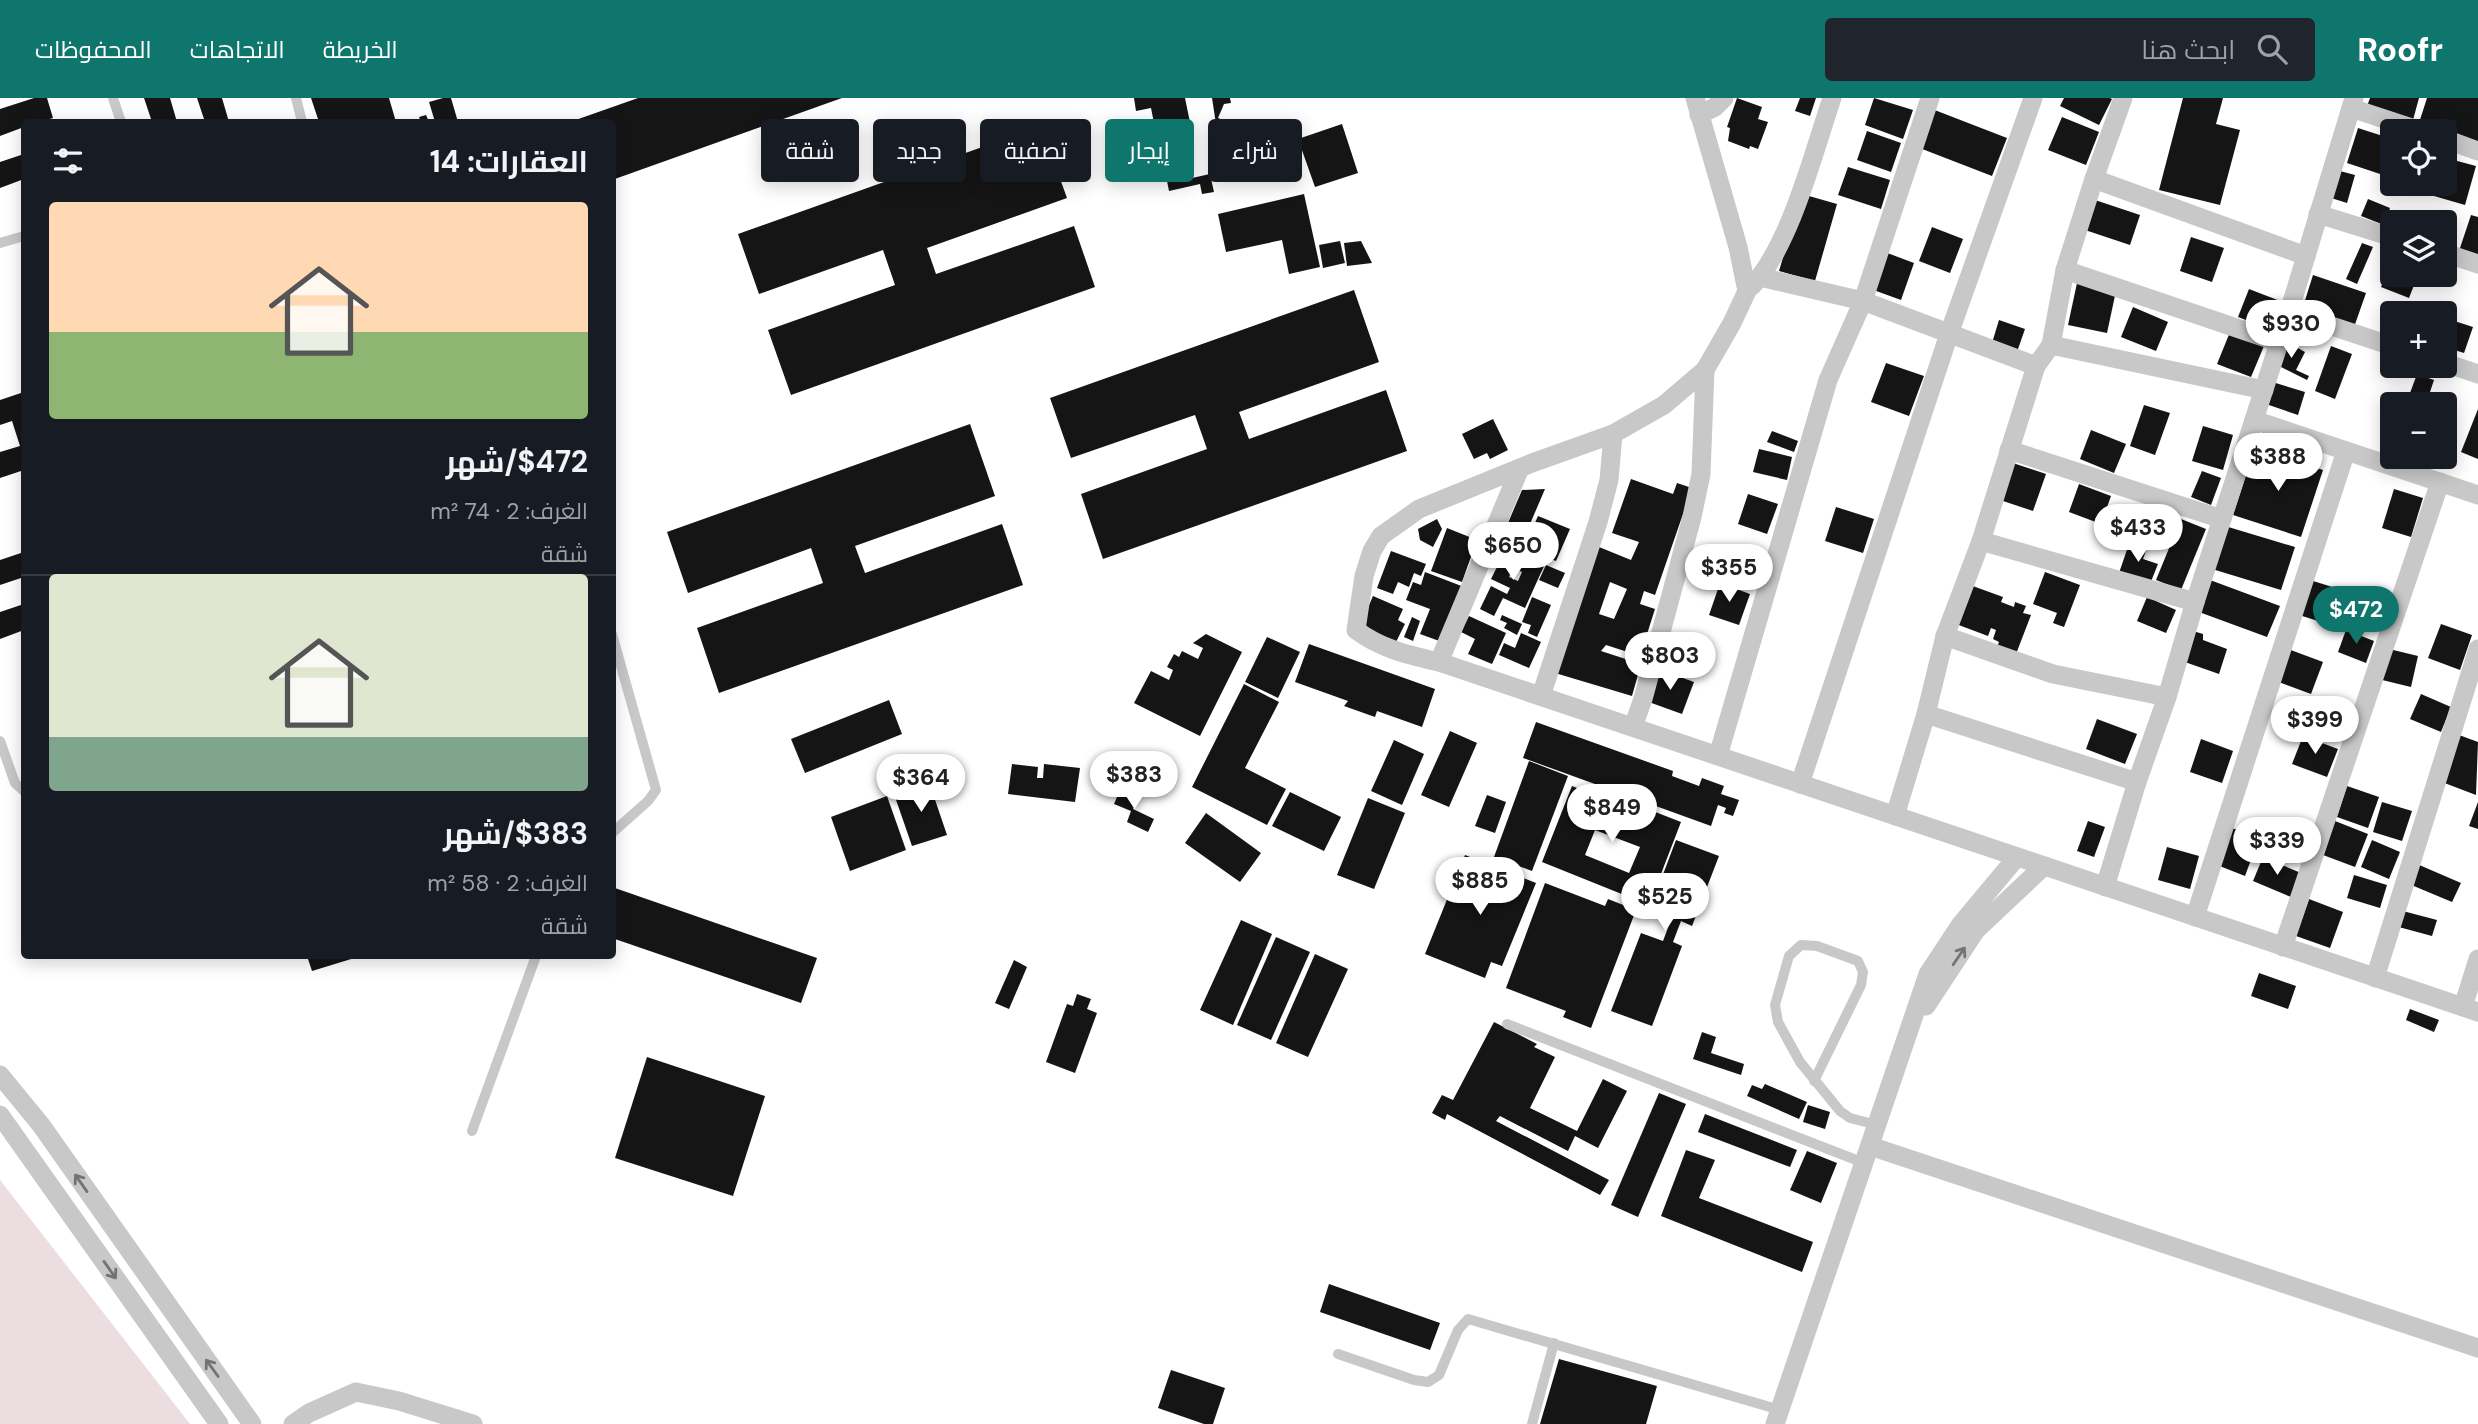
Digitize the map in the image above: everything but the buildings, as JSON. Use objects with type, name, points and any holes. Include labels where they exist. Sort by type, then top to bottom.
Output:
[{"type":"street","points":[[1724,98],[1715,107],[1697,106],[1738,247],[1754,284]]},
{"type":"street","points":[[1832,98],[1791,217],[1777,249],[1705,370],[1664,405],[1613,434],[1419,509],[1381,536],[1372,551],[1364,576],[1356,630],[1368,639],[1398,652],[1439,662],[1541,696],[2470,1010],[2478,959]]},
{"type":"street","points":[[1718,756],[1828,380],[1863,301],[1930,98]]},
{"type":"street","points":[[1800,784],[1950,334],[2033,98]]},
{"type":"street","points":[[1895,816],[1926,714],[1945,636],[1981,541],[2036,366],[2052,345],[2065,270],[2123,98]]},
{"type":"street","points":[[2105,887],[2353,103],[2392,119]]},
{"type":"street","points":[[2457,143],[2478,151]]},
{"type":"street","points":[[2094,179],[2306,256]]},
{"type":"street","points":[[2318,214],[2380,233]]},
{"type":"street","points":[[2457,257],[2478,264]]},
{"type":"street","points":[[2065,270],[2278,342]]},
{"type":"street","points":[[1754,284],[1863,301],[2036,366]]},
{"type":"street","points":[[2289,312],[2380,342]]},
{"type":"street","points":[[2052,345],[2264,390]]},
{"type":"street","points":[[2457,367],[2478,374]]},
{"type":"street","points":[[1633,727],[1692,517],[1701,474],[1705,370]]},
{"type":"street","points":[[2254,420],[2478,495]]},
{"type":"street","points":[[1541,696],[1598,522],[1609,480],[1613,434]]},
{"type":"street","points":[[2009,450],[2221,519]]},
{"type":"street","points":[[2195,917],[2346,451]]},
{"type":"street","points":[[1439,662],[1520,468]]},
{"type":"street","points":[[2283,947],[2440,482]]},
{"type":"street","points":[[1981,541],[2194,601]]},
{"type":"street","points":[[1945,636],[2053,674],[2167,697]]},
{"type":"street","points":[[2375,978],[2478,649]]},
{"type":"street","points":[[1926,714],[2137,782]]},
{"type":"street","points":[[1777,1417],[1928,974],[1961,924],[2017,857]]},
{"type":"street","points":[[1908,1033],[1976,930],[2044,866]]},
{"type":"street","points":[[0,1074],[41,1125],[252,1424]]},
{"type":"street","points":[[0,1115],[219,1424]]},
{"type":"street","points":[[1867,1155],[2478,1348]]},
{"type":"street","points":[[293,1424],[309,1413],[356,1392],[399,1401],[473,1424]]},
{"type":"lane","points":[[113,98],[120,119]]},
{"type":"lane","points":[[296,98],[301,119]]},
{"type":"lane","points":[[0,243],[21,237]]},
{"type":"lane","points":[[616,648],[656,790],[648,801],[616,829]]},
{"type":"lane","points":[[0,741],[15,783],[21,788]]},
{"type":"lane","points":[[1814,1081],[1861,985],[1863,972],[1858,961],[1817,946],[1801,945],[1789,956],[1775,1005],[1778,1022],[1800,1062],[1814,1081],[1840,1111],[1850,1118],[1877,1125]]},
{"type":"lane","points":[[472,1131],[535,959]]},
{"type":"lane","points":[[1507,1024],[1867,1155]]},
{"type":"lane","points":[[1338,1354],[1414,1380],[1428,1382],[1439,1375],[1458,1329],[1468,1319],[1554,1343],[1777,1417]]},
{"type":"lane","points":[[1532,1424],[1554,1343]]},
{"type":"shaded area","points":[[0,1180],[190,1424],[0,1424]]}]
